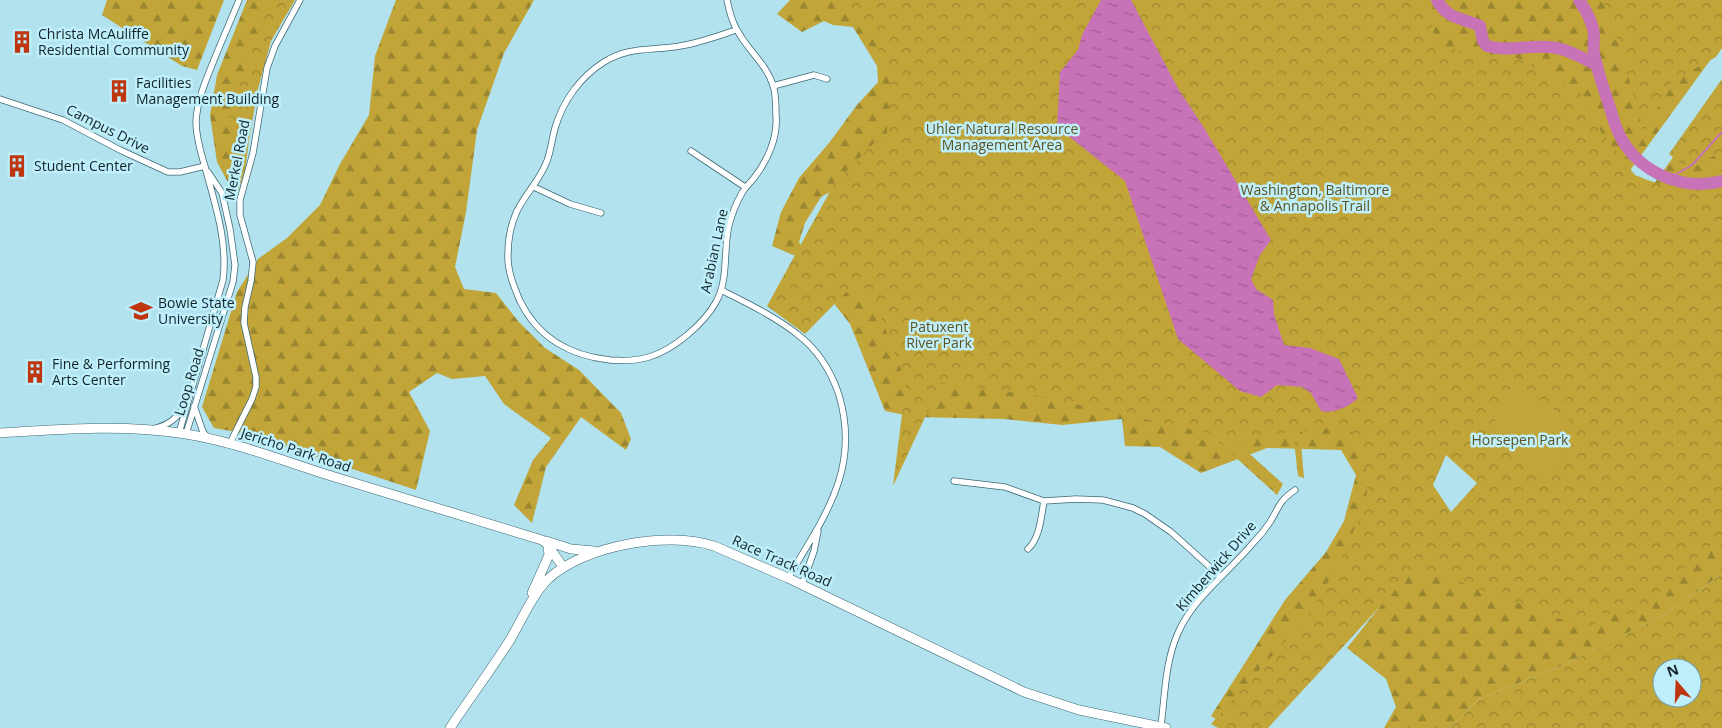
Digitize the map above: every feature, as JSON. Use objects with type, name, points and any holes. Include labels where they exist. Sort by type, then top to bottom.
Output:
[{"type":"street","name":"Loop Road","points":[[182,434],[187,404],[224,280],[226,265],[221,231],[199,144],[196,124],[197,112],[207,78],[239,0]]},
{"type":"street","name":"Merkel Road","points":[[230,443],[256,387],[256,377],[244,323],[245,307],[252,281],[253,262],[240,215],[240,200],[253,153],[267,68],[276,46],[300,0]]},
{"type":"street","points":[[727,0],[736,30]]},
{"type":"street","name":"Arabian Lane","points":[[736,30],[761,62],[773,86],[777,124],[774,137],[767,158],[753,180],[746,187],[736,205],[728,227],[721,290],[716,302],[700,323],[677,342],[654,355],[625,361],[576,354],[558,344],[531,322],[518,297],[512,279],[508,253],[512,226],[516,212],[534,187],[546,164],[556,126],[566,102],[578,84],[594,69],[611,58],[629,51],[685,46],[736,30]]},
{"type":"street","points":[[773,86],[814,75],[827,79]]},
{"type":"street","name":"Campus Drive","points":[[0,99],[63,120],[120,150],[168,172],[180,172],[205,166]]},
{"type":"street","points":[[691,151],[746,187]]},
{"type":"street","name":"Loop Road","points":[[182,434],[194,405],[233,282],[235,265],[234,246],[222,193],[205,166]]},
{"type":"street","points":[[534,187],[570,204],[601,213]]},
{"type":"street","points":[[721,290],[769,316],[797,334],[824,363],[833,380],[843,412],[845,457],[837,488],[820,524],[788,578]]},
{"type":"street","points":[[144,430],[165,426],[175,419],[187,404]]},
{"type":"street","points":[[194,405],[203,432],[208,438]]},
{"type":"street","name":"Jericho Park Road","points":[[0,433],[94,428],[144,430],[208,438],[230,443],[545,542],[571,549],[604,551]]},
{"type":"street","points":[[954,481],[1005,487],[1044,500],[1103,500],[1133,508],[1171,532],[1221,577]]},
{"type":"street","name":"Kimberwick Drive","points":[[1164,727],[1166,674],[1177,634],[1188,614],[1270,523],[1279,504],[1295,490]]},
{"type":"street","points":[[1028,550],[1033,544],[1038,530],[1044,500]]},
{"type":"street","points":[[802,584],[814,551],[820,524]]},
{"type":"street","name":"Race Track Road","points":[[450,728],[490,670],[547,580],[563,567],[578,559],[637,542],[648,541],[702,543],[802,584],[1024,692],[1079,710],[1164,727]]},
{"type":"street","points":[[545,542],[563,567]]},
{"type":"street","points":[[530,606],[530,598],[549,555],[545,542]]},
{"type":"green space","points":[[107,0],[224,0],[197,70],[182,66],[102,15]]},
{"type":"green space","points":[[247,0],[292,0],[269,39],[256,89],[245,170],[236,197],[217,162],[210,115],[217,75]]},
{"type":"green space","points":[[271,0],[295,0],[271,41],[258,89],[243,171],[228,115]]},
{"type":"green space","points":[[396,0],[534,0],[504,53],[477,130],[466,212],[455,267],[464,289],[496,293],[518,321],[545,348],[579,370],[621,413],[631,439],[626,450],[581,417],[546,467],[532,523],[514,505],[533,460],[551,438],[504,404],[485,376],[452,379],[437,373],[409,392],[430,431],[416,490],[247,434],[214,428],[202,407],[237,292],[258,259],[287,238],[320,205],[340,164],[369,115],[375,56]]},
{"type":"green space","points":[[790,0],[1722,0],[1722,44],[1428,448],[1341,582],[1219,721],[1211,716],[1285,600],[1326,552],[1344,521],[1356,475],[1341,450],[1267,448],[1201,473],[1160,447],[1125,446],[1122,419],[1062,425],[1004,419],[915,417],[885,411],[850,324],[815,279],[872,169],[821,197],[805,223],[799,242],[804,251],[798,257],[772,246],[781,212],[799,178],[829,143],[857,105],[878,82],[877,66],[853,27],[833,25],[824,21],[802,32],[777,14]]},
{"type":"green space","name":"Washington, Baltimore & Annapolis Trail","points":[[828,0],[1413,0],[1431,14],[1433,32],[1443,46],[1460,51],[1518,58],[1583,95],[1602,134],[1635,175],[1683,190],[1712,192],[1722,187],[1722,535],[1635,614],[1598,613],[1593,631],[1444,576],[1410,574],[1268,728],[1218,728],[1211,724],[1305,619],[1323,592],[1359,519],[1367,492],[1364,449],[1347,426],[1300,432],[1304,478],[1298,476],[1293,432],[1233,439],[1283,484],[1277,495],[1209,433],[1033,395],[941,383],[893,486],[906,382],[880,315],[854,284],[805,334],[767,306],[834,184],[876,141],[886,142],[891,87],[876,43],[854,17]],"holes":[[[1446,455],[1477,483],[1451,512],[1433,485]]]},
{"type":"green space","points":[[1603,0],[1722,0],[1722,48],[1716,57],[1672,81],[1644,133],[1618,40]]},
{"type":"green space","points":[[1722,79],[1722,151],[1696,166],[1680,163],[1669,154]]},
{"type":"green space","points":[[1722,89],[1722,574],[1664,615],[1559,667],[1479,699],[1450,728],[1384,728],[1396,707],[1386,679],[1347,648],[1416,561],[1466,552],[1646,195]]},
{"type":"green space","name":"Horsepen Park","points":[[1510,389],[1519,389],[1542,401],[1570,421],[1575,429],[1576,439],[1553,472],[1544,480],[1521,456],[1508,451],[1497,438],[1493,424],[1497,416],[1494,408]]},
{"type":"green space","points":[[1722,574],[1722,728],[1450,728],[1479,699],[1559,667],[1664,615]]},
{"type":"water","points":[[1101,0],[1131,0],[1179,90],[1203,126],[1271,240],[1260,255],[1251,279],[1256,289],[1273,300],[1274,314],[1284,345],[1310,348],[1339,359],[1358,398],[1350,404],[1336,411],[1321,411],[1311,393],[1302,387],[1277,385],[1261,397],[1240,391],[1178,339],[1125,181],[1057,127],[1060,72],[1078,50],[1082,35]]},
{"type":"waterway","points":[[1437,0],[1450,15],[1480,26],[1483,41],[1487,46],[1495,48],[1541,47],[1562,49],[1597,65]]},
{"type":"waterway","points":[[1579,0],[1587,12],[1592,25],[1594,54],[1598,72],[1616,127],[1633,155],[1650,169],[1670,179],[1696,184],[1722,181]]},
{"type":"waterway","points":[[1668,179],[1692,165],[1722,132]]},
{"type":"place","name":"Christa McAuliffe Residential Community","points":[[22,42]]},
{"type":"place","name":"Facilities Management Building","points":[[119,91]]},
{"type":"place","name":"Student Center","points":[[17,166]]},
{"type":"place","name":"Bowie State University","points":[[141,311]]},
{"type":"place","name":"Fine & Performing Arts Center","points":[[35,372]]},
{"type":"park label","name":"Uhler Natural Resource Management Area","points":[[1002,138]]},
{"type":"park label","name":"Patuxent River Park","points":[[939,336]]}]
